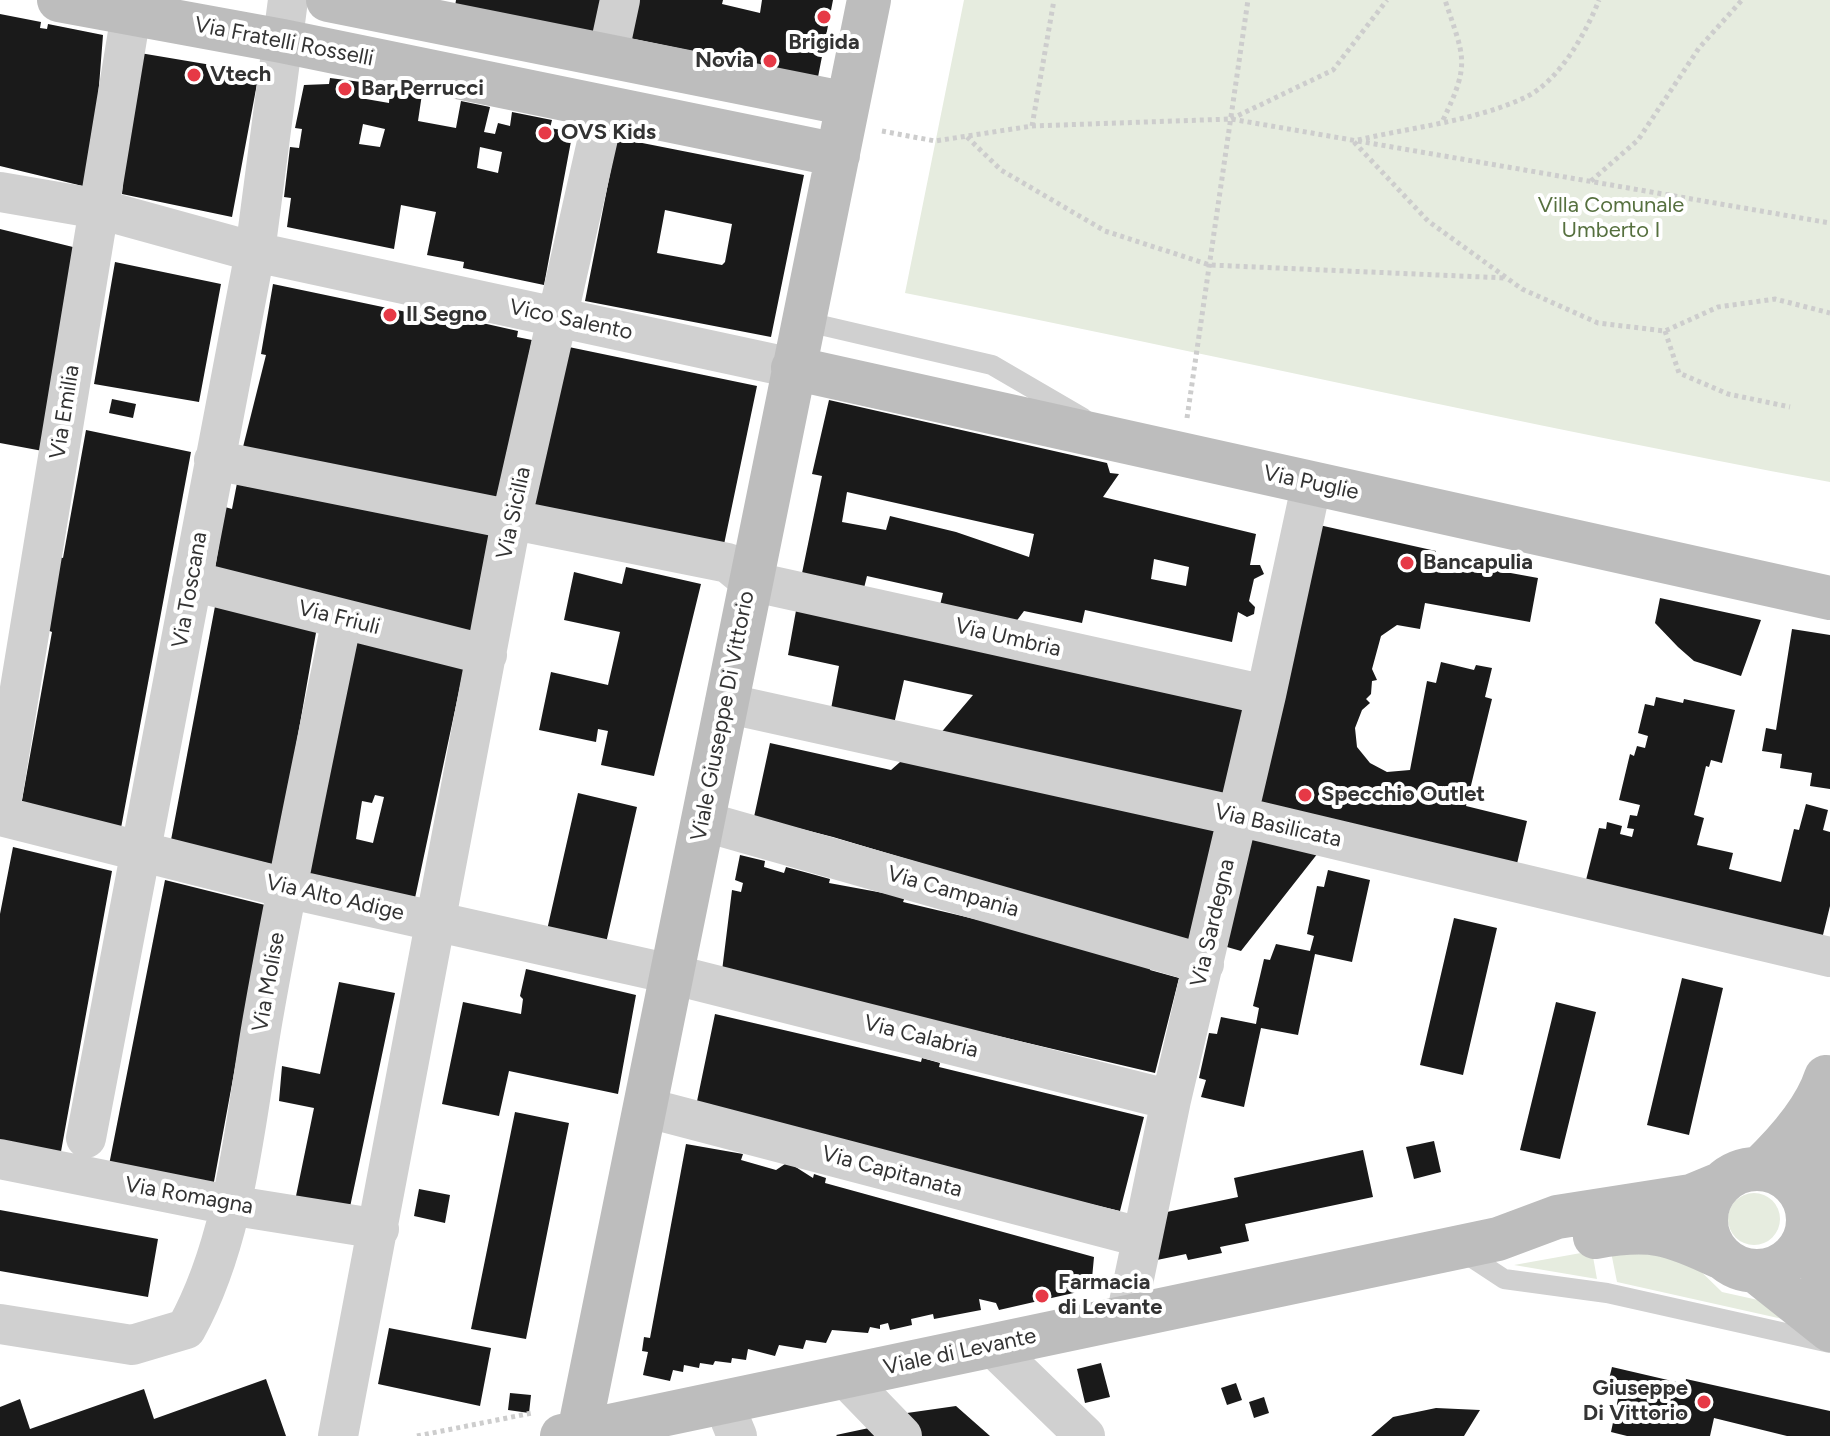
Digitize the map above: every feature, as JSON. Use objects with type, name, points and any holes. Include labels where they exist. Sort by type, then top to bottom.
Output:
[{"type":"street","name":"Via Fratelli Rosselli","points":[[59,0],[131,14],[285,20],[605,107],[843,128]]},
{"type":"street","points":[[328,0],[440,11],[608,56],[843,128]]},
{"type":"street","points":[[608,56],[620,0]]},
{"type":"street","name":"Viale Giuseppe Di Vittorio","points":[[571,1434],[644,1107],[869,0]]},
{"type":"street","name":"Via Emilia","points":[[0,813],[131,14]]},
{"type":"street","name":"Via Toscana","points":[[86,1138],[255,252],[285,20]]},
{"type":"street","name":"Via Sicilia","points":[[338,1436],[512,517],[605,107]]},
{"type":"street","name":"Vico Salento","points":[[0,192],[99,209],[255,252],[793,368]]},
{"type":"street","name":"Via Puglie","points":[[793,368],[1830,598]]},
{"type":"street","name":"Via Umbria","points":[[214,460],[512,517],[728,563],[750,581],[1266,695]]},
{"type":"street","name":"Via Sardegna","points":[[1126,1317],[1140,1237],[1266,695],[1312,482]]},
{"type":"street","name":"Via Friuli","points":[[192,581],[487,655]]},
{"type":"street","name":"Via Molise","points":[[0,1324],[132,1345],[186,1329],[208,1290],[229,1205],[286,888],[342,619]]},
{"type":"street","name":"Via Basilicata","points":[[725,703],[1237,816],[1830,957]]},
{"type":"street","name":"Via Alto Adige","points":[[0,813],[286,888],[671,974]]},
{"type":"street","name":"Via Campania","points":[[702,821],[1204,964]]},
{"type":"street","name":"Via Calabria","points":[[671,974],[1171,1100]]},
{"type":"street","points":[[1827,1070],[1828,1123],[1806,1236],[1793,1256],[1773,1270],[1739,1264],[1706,1228],[1706,1212],[1740,1176],[1781,1148],[1827,1070]]},
{"type":"street","name":"Via Capitanata","points":[[644,1107],[1140,1237]]},
{"type":"street","name":"Via Romagna","points":[[0,1159],[229,1205],[379,1229]]},
{"type":"street","points":[[1740,1176],[1789,1179],[1806,1205],[1814,1262],[1830,1285]]},
{"type":"street","name":"Viale di Levante","points":[[571,1434],[730,1419],[844,1376],[1477,1243],[1557,1217],[1691,1196],[1740,1176]]},
{"type":"street","name":"Viale di Levante","points":[[1477,1243],[1535,1247],[1630,1231],[1672,1234],[1739,1264],[1830,1330]]},
{"type":"street","points":[[991,1345],[1085,1436]]},
{"type":"street","points":[[844,1376],[902,1436]]},
{"type":"lane","points":[[803,321],[992,365],[1121,440]]},
{"type":"lane","points":[[1477,1243],[1504,1279],[1607,1293],[1830,1343]]},
{"type":"path","points":[[1032,126],[1054,0]]},
{"type":"path","points":[[1181,453],[1248,0]]},
{"type":"path","points":[[1231,119],[1333,70],[1387,0]]},
{"type":"path","points":[[1443,121],[1462,81],[1464,50],[1445,0]]},
{"type":"path","points":[[1354,141],[1443,121],[1529,96],[1568,60],[1599,0]]},
{"type":"path","points":[[1590,181],[1638,140],[1699,48],[1742,0]]},
{"type":"path","points":[[843,128],[935,141],[1032,126],[1231,119],[1830,223]]},
{"type":"path","points":[[967,136],[1001,170],[1105,231],[1210,265],[1506,278]]},
{"type":"path","points":[[1354,141],[1428,221],[1522,289],[1598,323],[1665,331],[1718,307],[1775,299],[1830,313]]},
{"type":"path","points":[[1665,331],[1679,373],[1728,394],[1790,407]]},
{"type":"green space","name":"Villa Comunale Umberto I","points":[[964,0],[1830,0],[1830,482],[905,293]]},
{"type":"green space","points":[[1754,1193],[1772,1201],[1780,1219],[1772,1237],[1754,1245],[1736,1237],[1728,1219],[1736,1201]]},
{"type":"green space","points":[[1610,1247],[1685,1256],[1722,1292],[1767,1302],[1796,1322],[1617,1282]]},
{"type":"green space","points":[[1592,1251],[1597,1279],[1514,1265]]},
{"type":"building","points":[[456,0],[601,0],[595,40],[454,13]]},
{"type":"building","points":[[637,0],[723,0],[722,4],[760,13],[762,0],[833,0],[818,77],[629,38]]},
{"type":"building","points":[[0,14],[41,22],[40,28],[47,29],[48,24],[103,35],[91,188],[0,166]]},
{"type":"building","points":[[134,52],[259,73],[232,217],[122,194]]},
{"type":"building","points":[[330,78],[369,83],[366,99],[389,103],[390,89],[422,94],[418,121],[456,128],[461,101],[490,107],[484,132],[495,134],[498,123],[510,126],[512,112],[552,120],[550,128],[567,131],[566,136],[572,136],[544,285],[463,268],[464,262],[427,255],[436,212],[401,205],[394,249],[287,227],[291,198],[284,197],[290,147],[299,148],[302,129],[295,128],[304,85],[329,84]],"holes":[[[363,124],[385,129],[380,147],[359,144]],[[480,147],[502,152],[498,173],[477,168]]]},
{"type":"building","points":[[617,138],[804,175],[771,337],[585,301]],"holes":[[[665,210],[732,224],[722,265],[657,253]]]},
{"type":"building","points":[[0,229],[81,249],[48,452],[0,443]]},
{"type":"building","points":[[115,262],[221,284],[199,402],[94,384]]},
{"type":"building","points":[[273,284],[440,319],[442,314],[518,331],[517,337],[532,340],[498,505],[242,451],[266,355],[261,354]]},
{"type":"building","points":[[564,346],[757,386],[722,554],[533,514]]},
{"type":"building","points":[[112,399],[136,404],[133,418],[109,413]]},
{"type":"building","points":[[829,400],[1107,463],[1110,473],[1119,474],[1103,497],[1256,534],[1250,565],[1260,565],[1264,574],[1254,579],[1249,601],[1255,607],[1254,614],[1247,617],[1238,612],[1232,642],[1085,610],[1082,623],[1024,611],[1015,623],[940,605],[943,593],[867,576],[863,592],[801,578],[822,476],[812,474]],"holes":[[[847,492],[1034,534],[1029,557],[956,532],[890,516],[886,530],[842,522]],[[1154,559],[1189,567],[1186,586],[1151,579]]]},
{"type":"building","points":[[86,430],[191,452],[121,828],[21,806],[52,632],[47,630],[59,557],[63,558]]},
{"type":"building","points":[[238,478],[494,535],[473,640],[214,575],[225,507],[232,509]]},
{"type":"building","points":[[1310,523],[1436,551],[1434,559],[1538,578],[1530,622],[1425,603],[1420,629],[1397,625],[1381,636],[1372,669],[1377,680],[1372,681],[1371,694],[1366,699],[1370,703],[1362,710],[1355,728],[1357,747],[1370,763],[1387,772],[1410,770],[1427,681],[1436,683],[1441,662],[1474,670],[1476,665],[1492,668],[1485,697],[1492,699],[1466,806],[1527,821],[1516,868],[1252,812]]},
{"type":"building","points":[[626,567],[701,584],[654,776],[601,765],[608,731],[598,729],[596,742],[539,730],[551,672],[608,685],[620,632],[564,620],[574,572],[622,584]]},
{"type":"building","points":[[1660,598],[1761,620],[1741,676],[1694,661],[1678,647],[1655,623]]},
{"type":"building","points":[[216,601],[317,627],[275,865],[171,840]]},
{"type":"building","points":[[797,605],[1244,708],[1223,800],[939,735],[973,695],[904,680],[894,724],[831,709],[839,666],[788,655]]},
{"type":"building","points":[[1792,629],[1830,635],[1830,789],[1810,786],[1812,773],[1780,768],[1782,754],[1762,751],[1766,728],[1776,730]]},
{"type":"building","points":[[353,637],[465,663],[415,898],[302,877]],"holes":[[[375,795],[384,797],[373,843],[356,839],[362,801],[372,803]]]},
{"type":"building","points":[[1656,697],[1683,703],[1684,699],[1735,710],[1722,763],[1711,760],[1709,767],[1706,766],[1694,815],[1704,818],[1697,845],[1733,853],[1729,869],[1781,882],[1794,829],[1799,830],[1806,804],[1828,810],[1823,830],[1830,832],[1830,906],[1822,939],[1584,888],[1599,828],[1606,829],[1607,822],[1622,826],[1620,834],[1632,837],[1634,829],[1627,828],[1630,815],[1637,816],[1640,805],[1619,800],[1630,754],[1634,756],[1637,746],[1645,748],[1648,736],[1638,733],[1645,704],[1654,706]]},
{"type":"building","points":[[770,743],[891,770],[908,755],[1224,826],[1195,945],[833,837],[754,817]]},
{"type":"building","points":[[578,793],[637,807],[606,943],[547,930]]},
{"type":"building","points":[[1241,834],[1318,853],[1241,951],[1220,945]]},
{"type":"building","points":[[13,847],[112,871],[60,1157],[0,1148],[0,914]]},
{"type":"building","points":[[740,855],[765,861],[764,867],[784,873],[786,867],[830,879],[829,883],[905,897],[903,902],[1042,935],[1154,956],[1150,970],[1179,978],[1155,1073],[722,971],[732,890],[741,892],[743,883],[735,880]]},
{"type":"building","points":[[1328,870],[1370,880],[1352,962],[1315,954],[1298,1035],[1261,1028],[1244,1107],[1201,1097],[1206,1080],[1199,1078],[1209,1033],[1217,1034],[1221,1017],[1256,1024],[1259,1008],[1253,1006],[1264,959],[1270,960],[1276,944],[1310,951],[1314,936],[1307,934],[1317,886],[1324,887]]},
{"type":"building","points":[[165,880],[265,905],[213,1187],[108,1170]]},
{"type":"building","points":[[1454,918],[1497,928],[1463,1075],[1420,1065]]},
{"type":"building","points":[[526,969],[636,995],[618,1094],[509,1071],[499,1116],[442,1104],[463,1002],[521,1014],[523,999],[520,996]]},
{"type":"building","points":[[1682,978],[1723,988],[1689,1135],[1647,1125]]},
{"type":"building","points":[[339,982],[395,993],[350,1207],[296,1196],[314,1108],[279,1101],[282,1066],[320,1074]]},
{"type":"building","points":[[1556,1002],[1596,1012],[1560,1159],[1520,1150]]},
{"type":"building","points":[[715,1014],[921,1062],[922,1058],[940,1063],[939,1067],[1144,1117],[1120,1211],[695,1111]]},
{"type":"building","points":[[515,1112],[569,1123],[526,1339],[471,1329]]},
{"type":"building","points":[[1434,1141],[1441,1172],[1414,1179],[1406,1147]]},
{"type":"building","points":[[686,1144],[743,1154],[741,1160],[776,1170],[785,1164],[794,1166],[813,1178],[814,1174],[826,1178],[825,1183],[1094,1257],[1091,1289],[999,1310],[996,1303],[979,1299],[981,1310],[934,1319],[933,1314],[911,1319],[912,1325],[890,1330],[888,1323],[880,1325],[880,1329],[870,1327],[868,1333],[832,1330],[826,1343],[806,1340],[803,1349],[779,1345],[775,1356],[748,1349],[746,1360],[732,1358],[731,1363],[700,1363],[699,1368],[684,1365],[683,1372],[673,1370],[670,1381],[643,1375],[648,1352],[642,1351],[644,1337],[650,1338]]},
{"type":"building","points":[[1363,1150],[1373,1197],[1245,1224],[1249,1241],[1220,1247],[1222,1253],[1188,1260],[1186,1254],[1157,1260],[1148,1216],[1238,1197],[1234,1178]]},
{"type":"building","points":[[419,1189],[450,1195],[445,1223],[414,1216]]},
{"type":"building","points":[[0,1210],[158,1239],[148,1297],[0,1271]]},
{"type":"building","points":[[389,1328],[491,1348],[480,1406],[378,1384]]},
{"type":"building","points":[[1101,1363],[1110,1397],[1085,1403],[1077,1369]]},
{"type":"building","name":"Giuseppe Di Vittorio","points":[[1612,1367],[1685,1384],[1686,1379],[1830,1411],[1830,1436],[1787,1436],[1714,1418],[1710,1436],[1627,1436],[1611,1432],[1619,1394],[1606,1391]]},
{"type":"building","points":[[266,1379],[286,1436],[0,1436],[0,1407],[20,1399],[30,1429],[144,1389],[154,1419]]},
{"type":"building","points":[[1236,1383],[1242,1400],[1227,1405],[1221,1388]]},
{"type":"building","points":[[510,1393],[531,1395],[529,1413],[508,1410]]},
{"type":"building","points":[[1264,1397],[1269,1413],[1254,1418],[1249,1402]]},
{"type":"building","points":[[956,1406],[990,1436],[917,1436],[900,1414]]},
{"type":"building","points":[[1436,1408],[1480,1410],[1464,1436],[1371,1436],[1393,1417]]},
{"type":"building","points":[[869,1428],[878,1436],[836,1435]]},
{"type":"place","name":"Brigida","points":[[824,17]]},
{"type":"place","name":"Novia","points":[[770,61]]},
{"type":"place","name":"Vtech","points":[[194,75]]},
{"type":"place","name":"Bar Perrucci","points":[[345,89]]},
{"type":"place","name":"OVS Kids","points":[[545,133]]},
{"type":"place","name":"Il Segno","points":[[390,315]]},
{"type":"place","name":"Bancapulia","points":[[1407,563]]},
{"type":"place","name":"Specchio Outlet","points":[[1305,795]]},
{"type":"place","name":"Farmacia di Levante","points":[[1042,1296]]},
{"type":"place","name":"Giuseppe Di Vittorio","points":[[1704,1402]]}]
